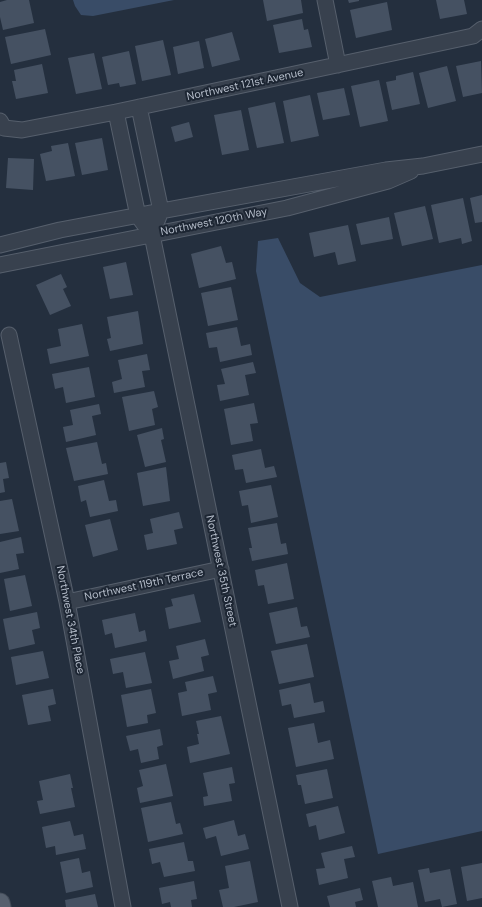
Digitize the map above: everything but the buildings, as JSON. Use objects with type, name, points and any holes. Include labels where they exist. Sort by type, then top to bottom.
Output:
[{"type":"street","points":[[325,0],[338,65]]},
{"type":"street","name":"Northwest 121st Avenue","points":[[2,124],[22,130],[116,112],[473,36],[482,29]]},
{"type":"street","points":[[139,107],[161,211],[152,235]]},
{"type":"street","name":"Northwest 35th Street","points":[[116,112],[138,216],[152,235],[290,907]]},
{"type":"street","name":"Northwest 120th Way","points":[[0,245],[60,230],[386,170],[423,166],[482,154]]},
{"type":"street","name":"Northwest 120th Way","points":[[0,265],[287,208],[388,181],[423,166]]},
{"type":"street","name":"Northwest 34th Place","points":[[9,335],[67,602],[123,907]]},
{"type":"street","name":"Northwest 119th Terrace","points":[[67,602],[220,568]]},
{"type":"water","points":[[73,0],[174,0],[93,16],[81,15]]},
{"type":"water","points":[[278,238],[300,283],[320,297],[482,265],[482,831],[378,854],[256,271],[258,241]]}]
